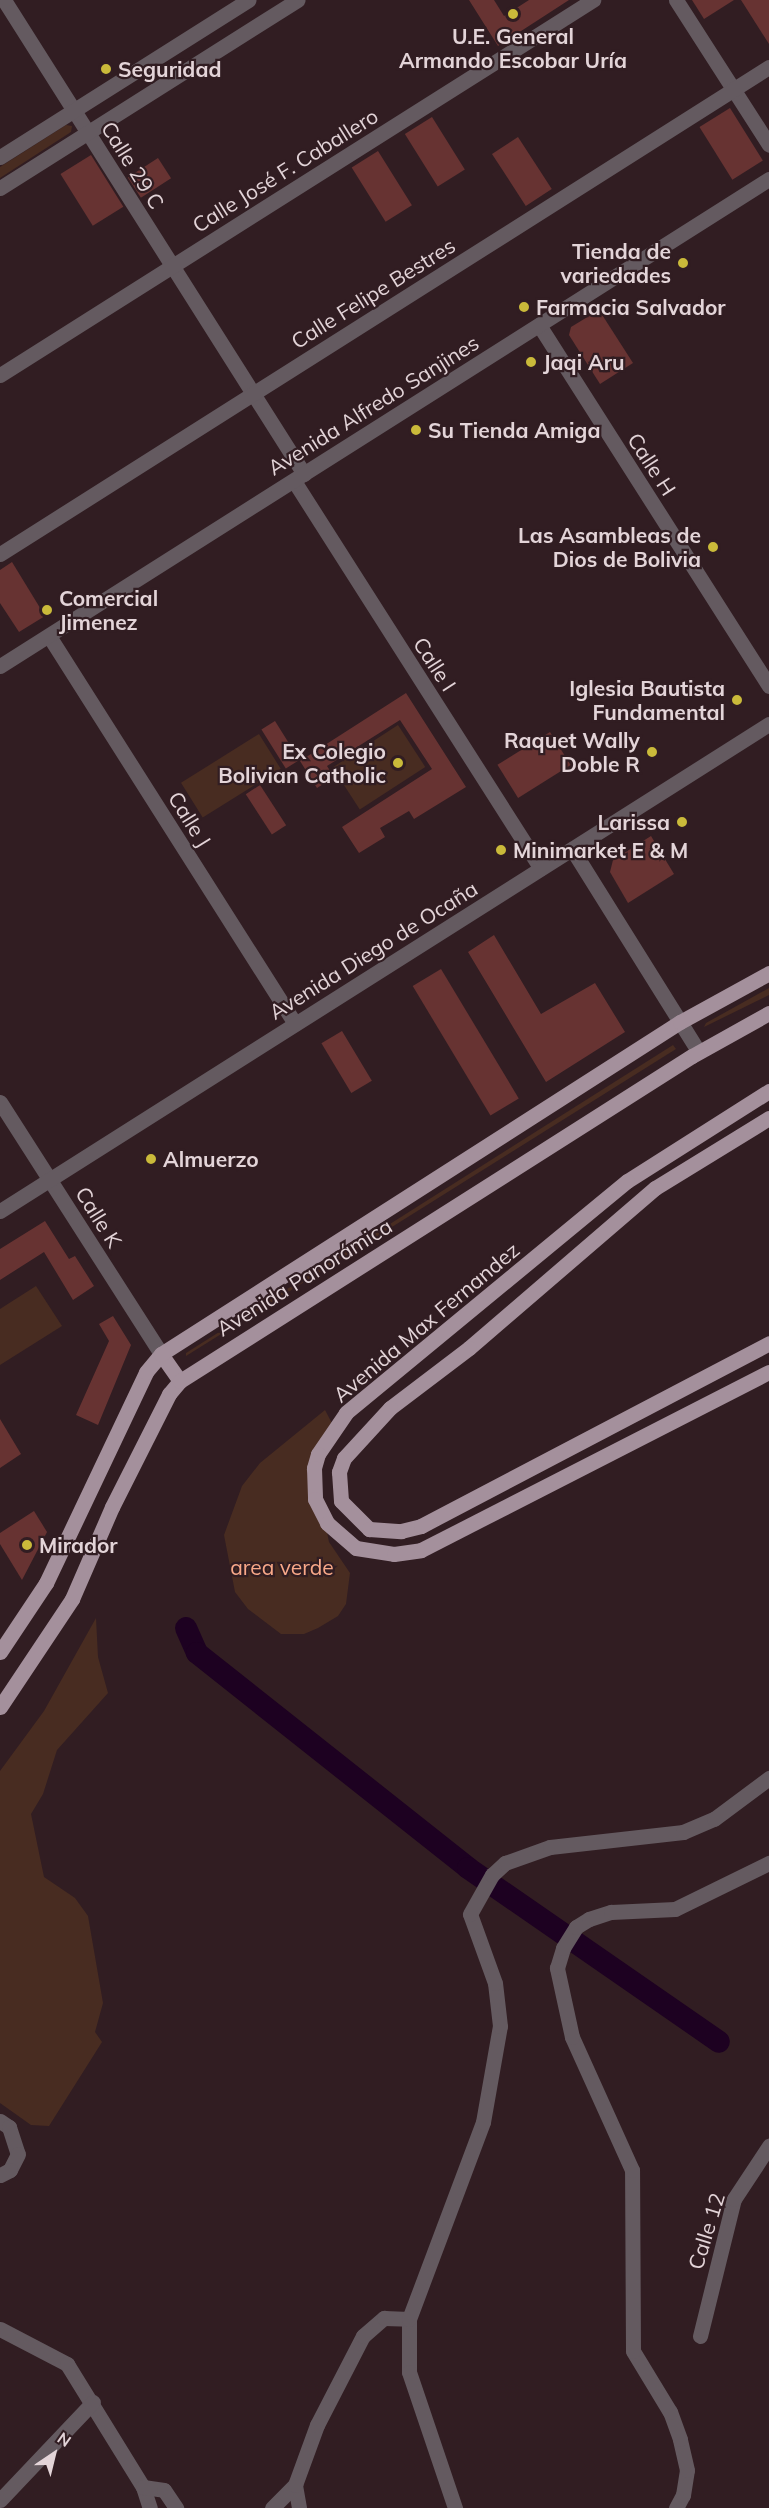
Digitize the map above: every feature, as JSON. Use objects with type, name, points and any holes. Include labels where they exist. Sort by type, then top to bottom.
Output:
[{"type":"main road","name":"Avenida Panorámica","points":[[0,1652],[46,1583],[146,1372],[161,1354],[680,1022],[769,973]]},
{"type":"main road","name":"Avenida Panorámica","points":[[0,1707],[72,1599],[112,1507],[169,1394],[180,1381],[699,1052],[769,1013]]},
{"type":"main road","name":"Avenida Max Fernandez","points":[[769,1091],[659,1157],[345,1413],[325,1441],[314,1468],[315,1499],[327,1523],[342,1538],[370,1553],[421,1550],[769,1372]]},
{"type":"main road","name":"Avenida Max Fernandez","points":[[769,1118],[673,1176],[370,1426],[344,1458],[338,1488],[340,1501],[357,1521],[369,1529],[401,1531],[446,1516],[769,1343]]},
{"type":"main road","points":[[659,1157],[673,1176]]},
{"type":"main road","points":[[161,1354],[180,1381]]},
{"type":"main road","points":[[525,1473],[536,1491]]},
{"type":"street","name":"Calle 29 C","points":[[4,0],[253,394],[299,477]]},
{"type":"street","points":[[0,157],[248,0]]},
{"type":"street","points":[[0,188],[297,0]]},
{"type":"street","name":"Calle José F. Caballero","points":[[0,375],[593,0]]},
{"type":"street","points":[[676,0],[769,145]]},
{"type":"street","name":"Calle Felipe Bestres","points":[[0,554],[769,67]]},
{"type":"street","name":"Avenida Alfredo Sanjines","points":[[0,666],[769,179]]},
{"type":"street","name":"Calle H","points":[[539,325],[769,686]]},
{"type":"street","name":"Calle I","points":[[299,477],[541,868]]},
{"type":"street","name":"Calle J","points":[[49,636],[296,1024]]},
{"type":"street","name":"Avenida Diego de Ocaña","points":[[0,1211],[769,724]]},
{"type":"street","points":[[572,849],[699,1052]]},
{"type":"street","name":"Calle K","points":[[0,1102],[161,1354]]},
{"type":"street","points":[[455,2508],[409,2372],[405,2333],[483,2122],[495,2070],[500,2026],[495,1983],[470,1914],[492,1875],[506,1863],[550,1847],[683,1832],[714,1819],[769,1778]]},
{"type":"street","points":[[676,2508],[683,2495],[687,2470],[680,2439],[670,2412],[633,2351],[632,2169],[572,2037],[557,1968],[563,1948],[576,1927],[611,1912],[675,1909],[769,1863]]},
{"type":"street","points":[[0,2121],[9,2127],[18,2154],[10,2170],[0,2175]]},
{"type":"street","name":"Calle 12","points":[[700,2336],[734,2199],[769,2146]]},
{"type":"street","points":[[272,2508],[295,2485],[316,2425],[363,2336],[384,2318],[409,2319]]},
{"type":"street","points":[[0,2329],[67,2364],[93,2402],[143,2487],[150,2508]]},
{"type":"street","points":[[0,2500],[93,2402]]},
{"type":"street","points":[[295,2485],[299,2508]]},
{"type":"street","points":[[143,2487],[164,2490],[176,2508]]},
{"type":"green space","points":[[66,125],[72,126],[71,132],[0,178],[0,167]]},
{"type":"green space","points":[[398,725],[425,767],[360,809],[333,767]]},
{"type":"green space","points":[[259,734],[281,769],[203,818],[181,783]]},
{"type":"green space","points":[[769,988],[769,995],[704,1027],[706,1023]]},
{"type":"green space","points":[[673,1045],[676,1049],[186,1356],[186,1353]]},
{"type":"green space","points":[[36,1286],[62,1326],[0,1365],[0,1309]]},
{"type":"green space","name":"area verde","points":[[325,1410],[334,1427],[314,1468],[329,1542],[350,1573],[346,1604],[338,1616],[318,1628],[304,1634],[281,1634],[248,1609],[235,1592],[224,1535],[242,1486],[260,1463]]},
{"type":"green space","points":[[96,1618],[98,1657],[108,1693],[57,1750],[43,1794],[31,1814],[44,1877],[75,1898],[88,1916],[103,2003],[95,2032],[102,2042],[49,2126],[31,2125],[0,2103],[0,1771],[44,1711]]},
{"type":"building","name":"U.E. General Armando Escobar Uría","points":[[469,0],[494,0],[504,16],[529,0],[569,0],[498,46]]},
{"type":"building","points":[[692,0],[734,0],[704,19]]},
{"type":"building","points":[[741,0],[769,0],[769,44]]},
{"type":"building","points":[[730,108],[763,161],[732,180],[699,127]]},
{"type":"building","points":[[432,117],[465,170],[438,187],[405,134]]},
{"type":"building","points":[[518,137],[552,189],[526,206],[492,154]]},
{"type":"building","points":[[378,151],[412,205],[386,222],[352,167]]},
{"type":"building","points":[[91,155],[123,207],[93,226],[60,174]]},
{"type":"building","points":[[158,158],[171,178],[141,198],[128,178]]},
{"type":"building","points":[[599,310],[633,363],[600,384],[569,335],[571,327]]},
{"type":"building","points":[[12,562],[45,616],[19,632],[0,603],[0,570]]},
{"type":"building","points":[[406,693],[466,787],[414,819],[409,811],[380,828],[385,837],[359,853],[342,827],[432,769],[400,720],[327,766],[334,777],[317,788],[300,761]]},
{"type":"building","points":[[275,721],[299,760],[286,768],[261,729]]},
{"type":"building","points":[[550,732],[571,765],[518,798],[497,765]]},
{"type":"building","points":[[260,785],[286,825],[272,835],[246,794]]},
{"type":"building","points":[[651,836],[674,874],[628,903],[610,872],[613,860]]},
{"type":"building","points":[[494,935],[541,1014],[595,983],[625,1032],[546,1082],[468,952]]},
{"type":"building","points":[[441,969],[519,1098],[490,1115],[413,986]]},
{"type":"building","points":[[342,1031],[372,1081],[351,1093],[321,1043]]},
{"type":"building","points":[[45,1221],[69,1259],[75,1256],[94,1286],[73,1300],[44,1252],[0,1280],[0,1249]]},
{"type":"building","points":[[113,1316],[131,1345],[98,1425],[76,1415],[109,1341],[99,1324]]},
{"type":"building","points":[[0,1419],[21,1454],[0,1468]]},
{"type":"building","points":[[34,1511],[47,1532],[22,1580],[0,1544],[0,1533]]},
{"type":"waterway","points":[[186,1628],[197,1653],[468,1868],[719,2042]]},
{"type":"place","name":"U.E. General Armando Escobar Uría","points":[[513,14]]},
{"type":"place","name":"Seguridad","points":[[106,69]]},
{"type":"place","name":"Tienda de variedades","points":[[683,263]]},
{"type":"place","name":"Farmacia Salvador","points":[[524,307]]},
{"type":"place","name":"Jaqi Aru","points":[[531,362]]},
{"type":"place","name":"Su Tienda Amiga","points":[[416,430]]},
{"type":"place","name":"Las Asambleas de Dios de Bolivia","points":[[713,547]]},
{"type":"place","name":"Comercial Jimenez","points":[[47,610]]},
{"type":"place","name":"Iglesia Bautista Fundamental","points":[[737,700]]},
{"type":"place","name":"Raquet Wally Doble R","points":[[652,752]]},
{"type":"place","name":"Ex Colegio Bolivian Catholic","points":[[398,763]]},
{"type":"place","name":"Larissa","points":[[682,822]]},
{"type":"place","name":"Minimarket E & M","points":[[501,850]]},
{"type":"place","name":"Almuerzo","points":[[151,1159]]},
{"type":"place","name":"Mirador","points":[[27,1545]]}]
